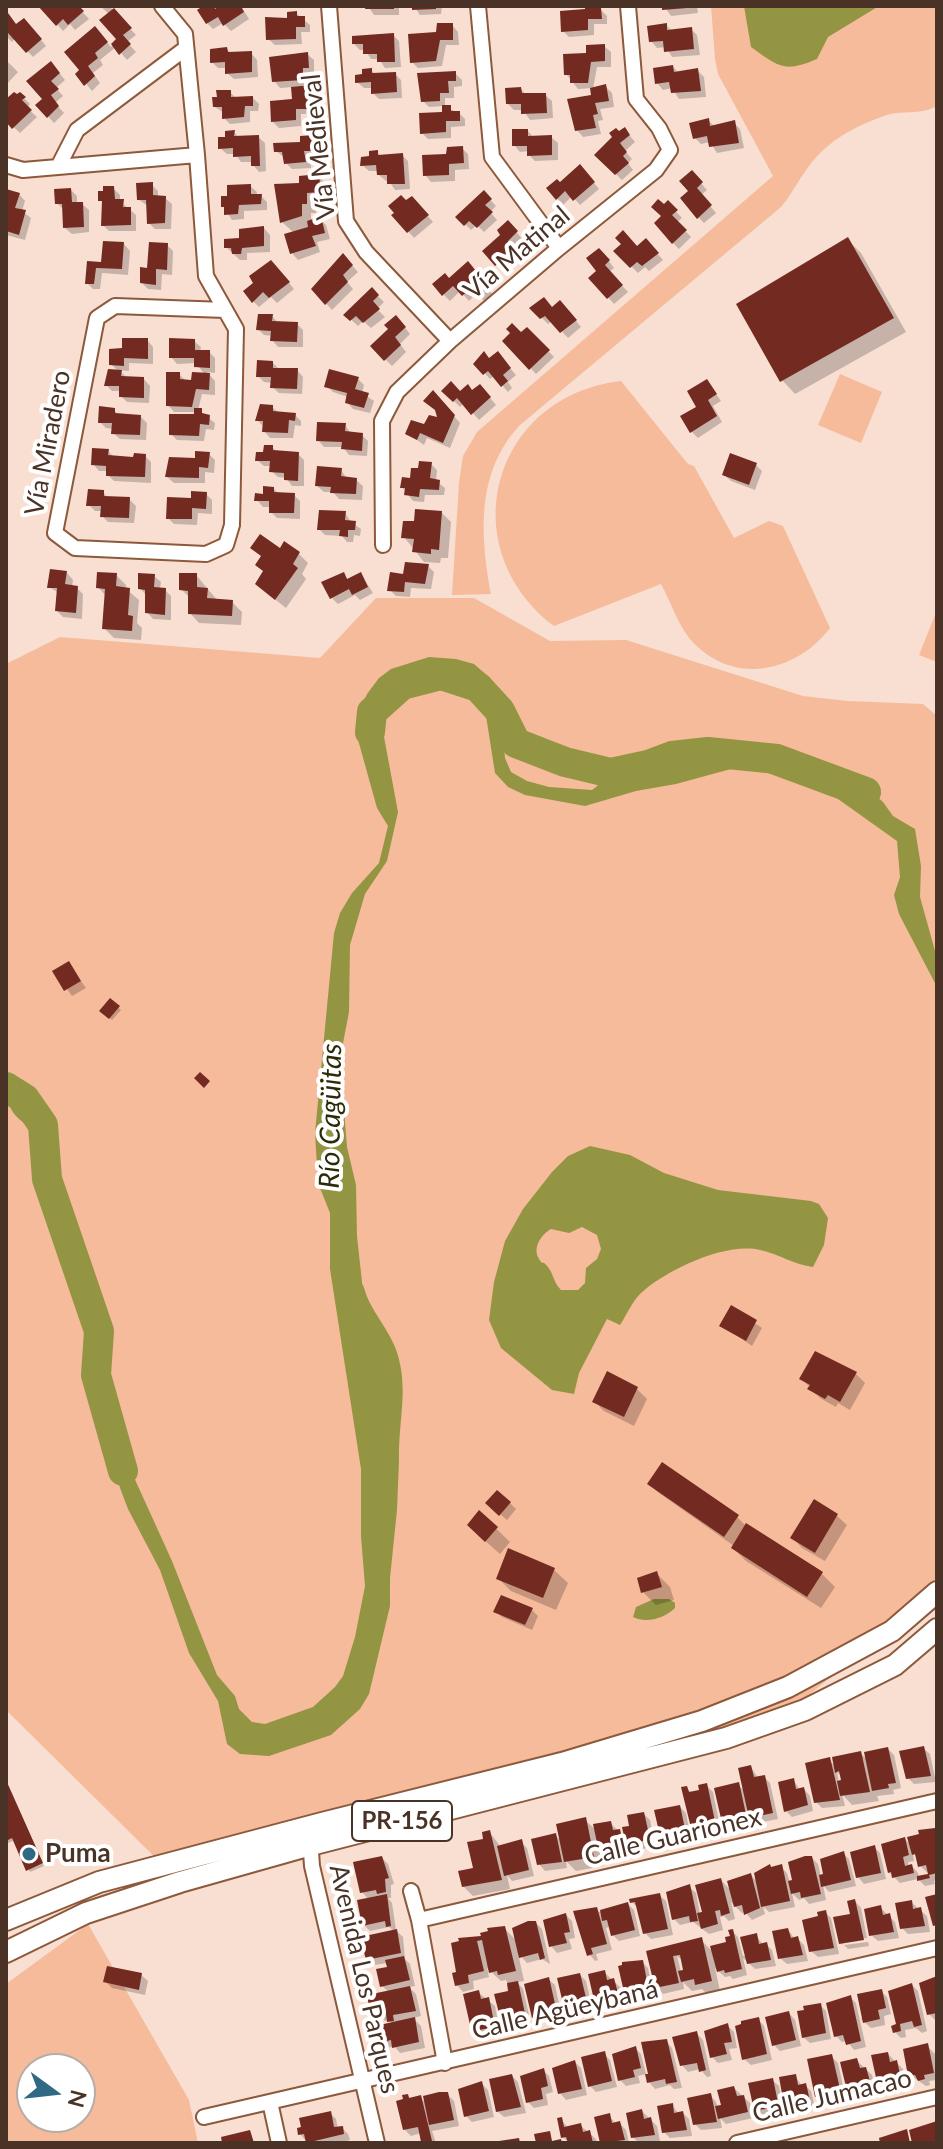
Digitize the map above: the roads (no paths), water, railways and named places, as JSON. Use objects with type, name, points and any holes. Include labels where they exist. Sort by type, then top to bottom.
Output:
[{"type":"main road","name":"PR-156","points":[[6,1952],[86,1913],[310,1835],[702,1721],[788,1687],[892,1631],[937,1592]]},
{"type":"main road","name":"PR-156","points":[[6,1920],[99,1882],[726,1738],[805,1710],[895,1665],[937,1629]]},
{"type":"main road","points":[[895,1665],[937,1646]]},
{"type":"street","name":"Vía Miradero","points":[[162,6],[185,34],[206,276],[236,329],[232,525],[226,545],[206,554],[75,548],[55,533],[97,318],[115,306],[225,310]]},
{"type":"street","name":"Vía Medieval","points":[[329,6],[346,221],[366,252],[450,341]]},
{"type":"street","points":[[478,6],[492,157],[559,248]]},
{"type":"street","name":"Vía Matinal","points":[[383,545],[382,421],[397,392],[450,341],[656,170],[670,150],[659,128],[636,99],[628,6]]},
{"type":"street","points":[[58,167],[77,130],[186,48]]},
{"type":"street","points":[[6,165],[23,170],[197,155]]},
{"type":"street","name":"Calle Guarionex","points":[[419,1920],[937,1801]]},
{"type":"street","name":"Avenida Los Parques","points":[[310,1835],[312,1866],[377,2143]]},
{"type":"street","points":[[411,1891],[445,2063]]},
{"type":"street","name":"Calle Agüeybaná","points":[[204,2117],[937,1948]]},
{"type":"street","name":"Calle Jumacao","points":[[737,2143],[937,2097]]},
{"type":"street","points":[[270,2102],[279,2143]]},
{"type":"water","points":[[744,6],[879,6],[828,37],[817,59],[789,67],[775,63],[751,47]]},
{"type":"water","points":[[429,657],[474,664],[489,677],[505,758],[511,772],[527,781],[549,787],[592,790],[632,764],[694,759],[737,750],[760,757],[782,755],[804,774],[823,779],[848,777],[862,784],[883,802],[893,816],[915,829],[921,866],[920,897],[937,958],[937,987],[899,914],[894,895],[900,877],[897,841],[838,799],[757,769],[731,769],[585,806],[525,795],[508,787],[495,773],[485,692],[472,678],[431,674],[407,679],[387,696],[382,726],[398,812],[387,861],[365,894],[350,945],[349,1012],[340,1059],[347,1147],[356,1185],[357,1236],[371,1365],[378,1394],[391,1424],[399,1461],[390,1606],[369,1694],[360,1709],[331,1735],[269,1756],[240,1754],[227,1744],[218,1701],[189,1653],[160,1570],[128,1509],[108,1434],[117,1432],[122,1451],[172,1561],[217,1675],[235,1696],[239,1709],[252,1722],[265,1724],[313,1707],[343,1676],[365,1586],[361,1469],[330,1269],[330,1213],[318,1183],[315,1133],[334,933],[340,913],[352,893],[379,863],[388,826],[377,808],[357,736],[361,709],[379,678],[391,669]]},
{"type":"water","points":[[6,1080],[18,1097],[44,1118],[33,1127],[14,1114],[7,1095]]},
{"type":"water","points":[[590,1146],[630,1155],[664,1173],[718,1190],[811,1201],[819,1204],[828,1218],[824,1245],[813,1267],[760,1250],[746,1249],[714,1254],[680,1267],[640,1294],[620,1325],[607,1319],[579,1373],[574,1394],[552,1390],[501,1348],[489,1320],[494,1282],[505,1241],[523,1209],[568,1156]],"holes":[[[582,1227],[597,1235],[601,1249],[597,1259],[586,1268],[585,1283],[578,1290],[561,1290],[548,1267],[538,1257],[539,1241],[551,1229],[569,1233]]]},
{"type":"water","points":[[654,1599],[669,1599],[675,1603],[675,1608],[655,1619],[633,1617],[636,1607]]},
{"type":"waterway","name":"Río Cagüitas","points":[[370,732],[372,712],[402,685],[441,675],[478,687],[500,711],[516,743],[565,762],[611,773],[672,756],[708,752],[777,759],[866,792]]},
{"type":"waterway","name":"Río Cagüitas","points":[[6,1087],[25,1099],[43,1125],[47,1179],[99,1331],[96,1375],[123,1471]]},
{"type":"waterway","name":"Río Cagüitas","points":[[350,1293],[379,1347],[385,1367],[388,1393],[384,1456]]},
{"type":"place","name":"Puma","points":[[29,1854]]}]
